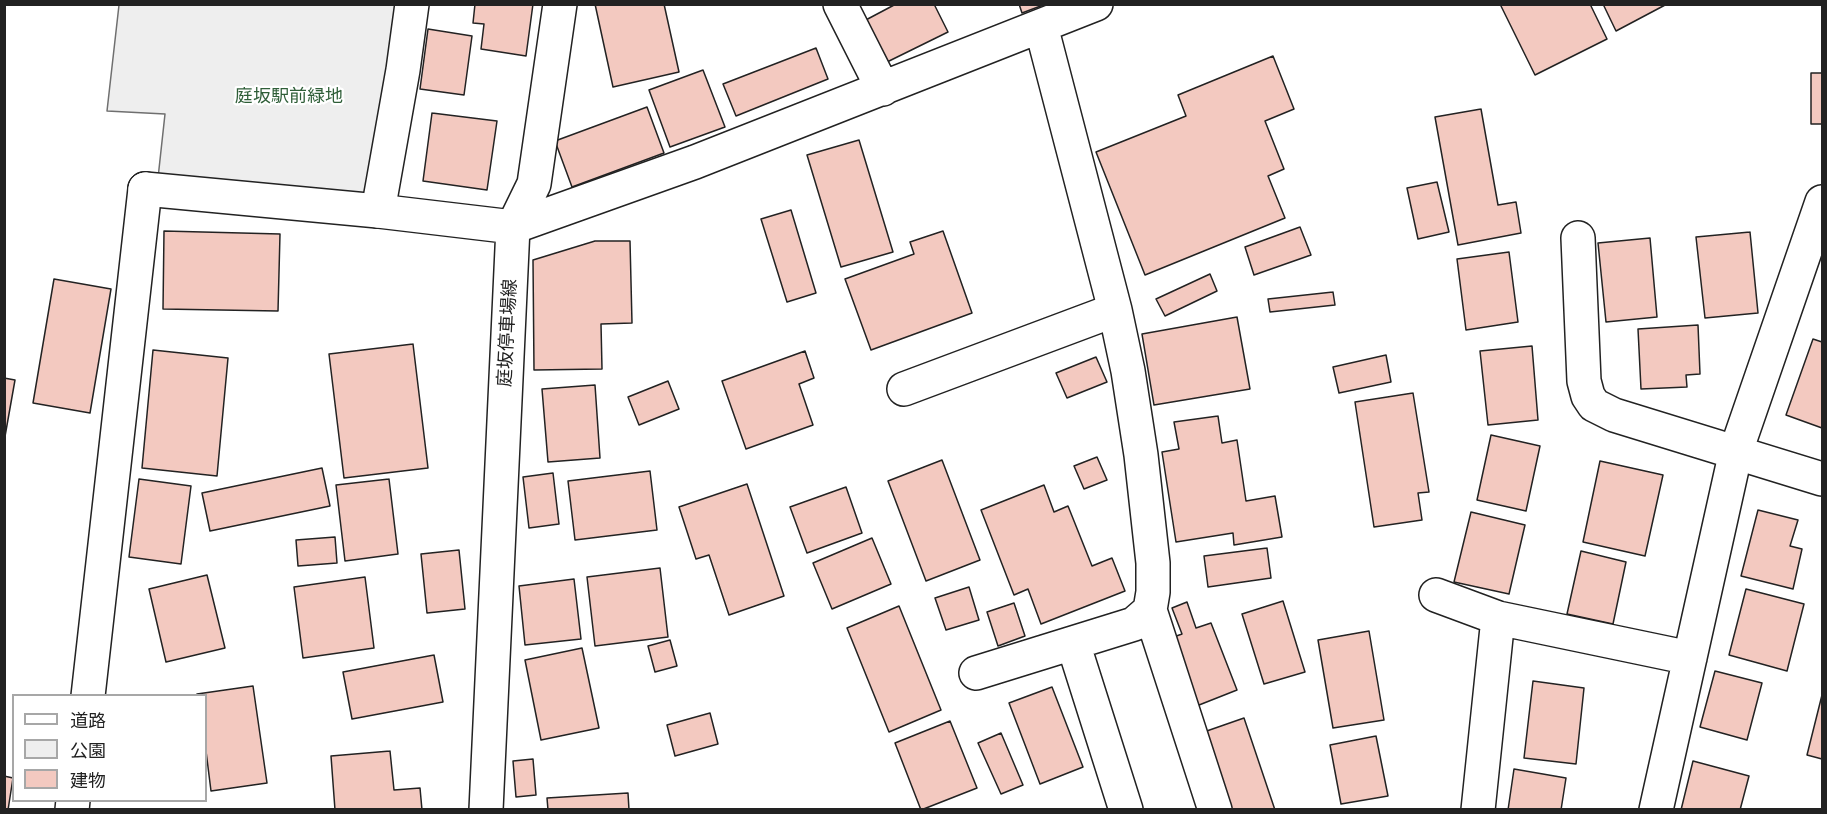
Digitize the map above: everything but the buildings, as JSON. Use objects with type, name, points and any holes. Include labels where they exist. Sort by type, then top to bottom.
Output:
[{"type":"street","points":[[378,211],[412,4]]},
{"type":"street","points":[[513,227],[534,184],[560,4]]},
{"type":"street","points":[[840,4],[883,89]]},
{"type":"street","points":[[88,694],[145,189],[378,211],[513,227],[695,162],[1096,4]]},
{"type":"street","points":[[1041,26],[1115,309],[1128,371],[1142,455],[1153,562],[1153,592],[1150,610],[1215,810]]},
{"type":"street","points":[[1656,810],[1736,451],[1822,202]]},
{"type":"street","name":"庭坂停車場線","points":[[486,810],[513,227]]},
{"type":"street","points":[[1578,237],[1584,381],[1588,396],[1594,405],[1614,415],[1822,479]]},
{"type":"street","points":[[904,389],[1115,309]]},
{"type":"street","points":[[1436,595],[1498,618],[1690,658]]},
{"type":"street","points":[[976,673],[1134,624],[1150,610]]},
{"type":"street","points":[[1478,810],[1498,618]]},
{"type":"street","points":[[1073,643],[1126,810]]},
{"type":"green space","name":"庭坂駅前緑地","points":[[119,5],[397,5],[368,197],[158,178],[165,114],[107,111]]}]
